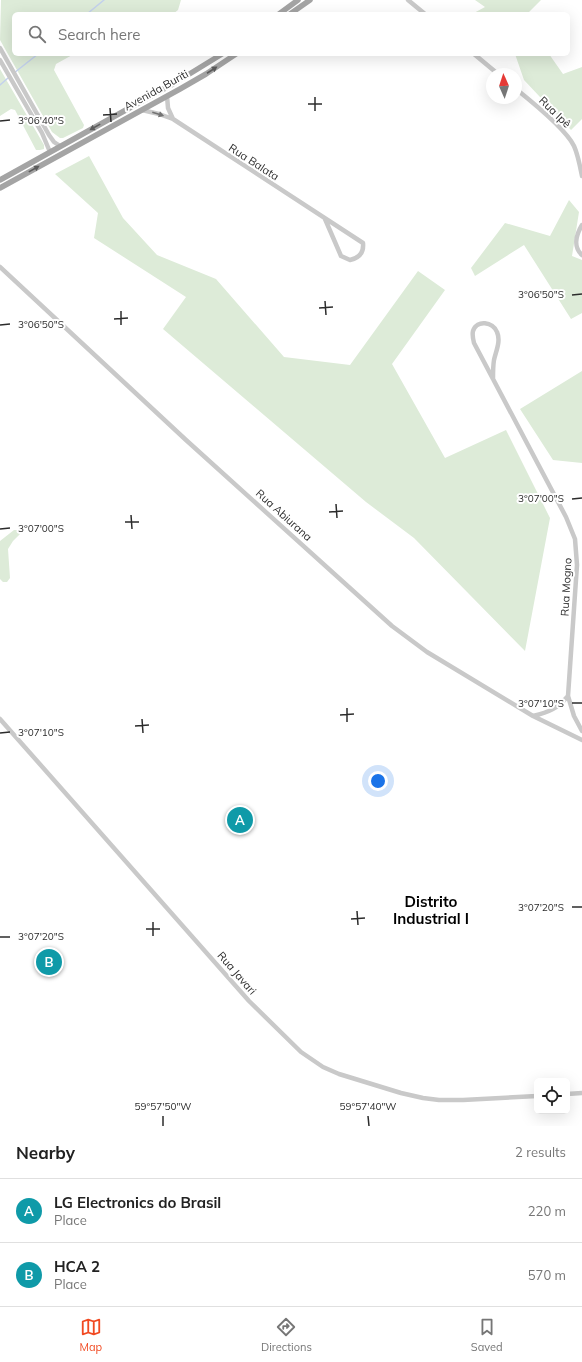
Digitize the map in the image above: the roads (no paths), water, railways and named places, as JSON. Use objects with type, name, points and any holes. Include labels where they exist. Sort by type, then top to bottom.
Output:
[{"type":"main road","points":[[282,12],[298,0]]},
{"type":"main road","points":[[293,12],[310,0]]},
{"type":"main road","name":"Avenida Buriti","points":[[0,180],[178,81],[219,56]]},
{"type":"main road","name":"Avenida Buriti","points":[[0,188],[206,74],[233,56]]},
{"type":"street","points":[[408,0],[423,12]]},
{"type":"street","points":[[0,48],[9,70],[16,82],[49,135],[54,142],[60,146]]},
{"type":"street","points":[[476,56],[491,68]]},
{"type":"street","points":[[0,60],[9,70]]},
{"type":"street","points":[[16,82],[50,152]]},
{"type":"street","name":"Rua Ipê","points":[[522,94],[570,140],[577,154],[582,176]]},
{"type":"street","points":[[167,96],[168,108],[172,119]]},
{"type":"street","name":"Rua Balata","points":[[142,110],[172,119],[325,220],[363,243],[362,253],[350,260],[343,258],[325,220]]},
{"type":"street","points":[[582,225],[577,234],[576,244],[582,255]]},
{"type":"street","name":"Rua Abiurana","points":[[0,267],[176,430],[392,626],[427,652],[533,716],[582,740]]},
{"type":"street","name":"Rua Mogno","points":[[493,379],[498,346],[498,333],[495,327],[490,324],[480,323],[473,330],[474,344],[566,517],[575,539],[577,565],[568,696],[574,716],[582,731]]},
{"type":"street","points":[[533,716],[546,713],[555,708],[568,696]]},
{"type":"street","name":"Rua Javari","points":[[0,719],[249,1001],[301,1052],[323,1067],[339,1074],[394,1091],[423,1098],[463,1100],[534,1096]]},
{"type":"street","points":[[570,1094],[582,1093]]},
{"type":"waterway","points":[[89,12],[104,0]]},
{"type":"waterway","points":[[14,73],[35,56]]},
{"type":"waterway","points":[[0,85],[8,78]]},
{"type":"place","name":"LG Electronics do Brasil","points":[[240,820]]},
{"type":"place","name":"HCA 2","points":[[49,962]]},
{"type":"district","name":"Distrito Industrial I","points":[[431,910]]}]
